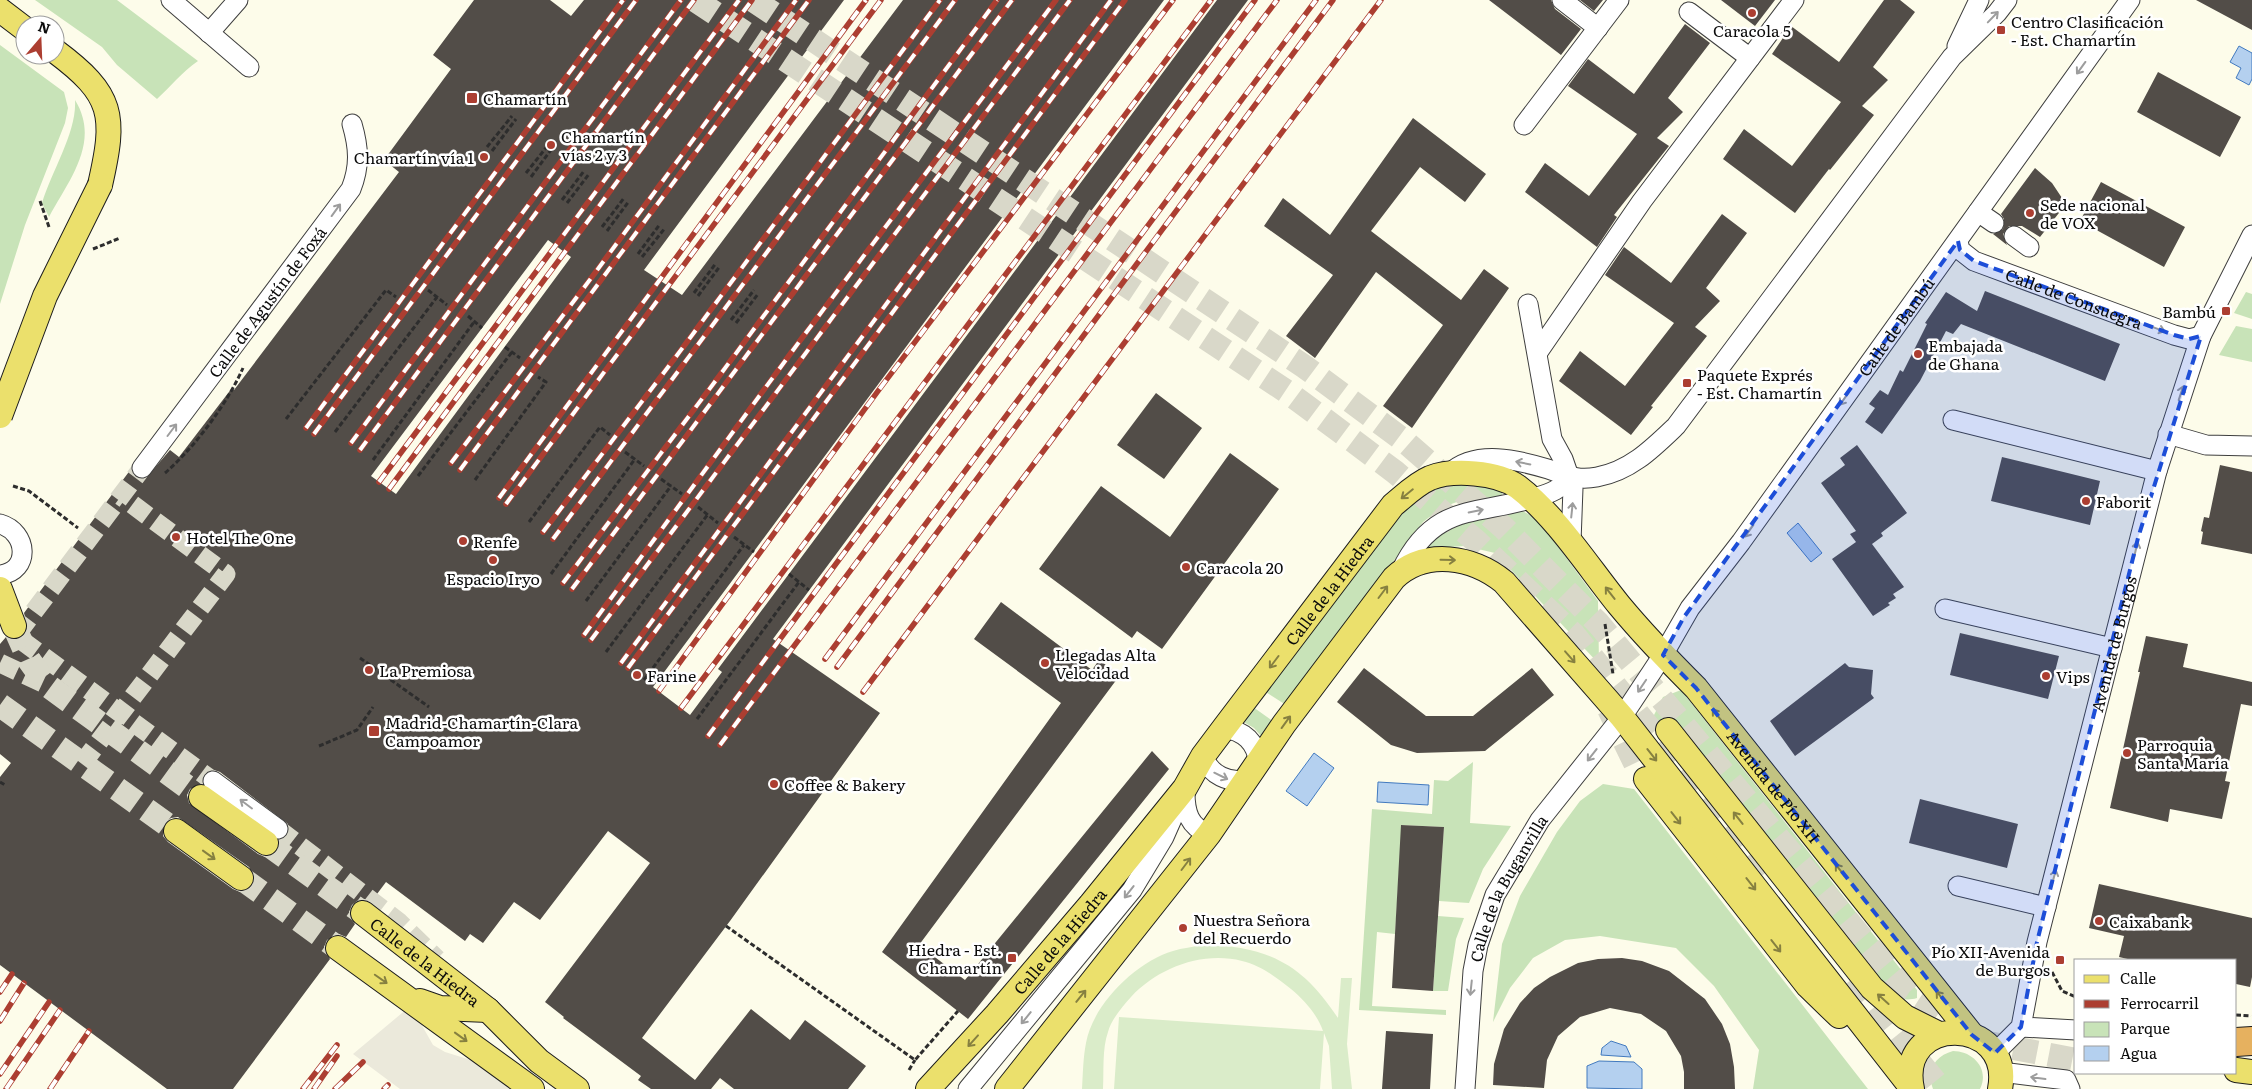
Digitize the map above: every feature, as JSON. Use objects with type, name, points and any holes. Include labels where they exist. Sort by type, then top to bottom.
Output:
[{"type":"highway","points":[[2237,1042],[2252,1041]]},
{"type":"main road","points":[[0,10],[15,21]]},
{"type":"main road","points":[[0,416],[45,296],[76,229],[100,184],[110,145],[109,113],[98,91],[78,68],[65,58]]},
{"type":"main road","name":"Calle de la Hiedra","points":[[928,1089],[952,1065],[1091,904],[1185,788],[1203,756],[1393,505],[1411,490],[1430,478],[1464,472],[1497,478],[1517,486],[1571,542]]},
{"type":"main road","name":"Avenida de Pío XII","points":[[1571,542],[1619,605],[1663,655],[1696,688],[1972,1035]]},
{"type":"main road","points":[[1007,1089],[1163,895],[1209,834],[1287,720],[1387,587],[1401,571],[1414,564],[1444,560],[1464,560],[1490,571],[1504,582],[1622,717],[1912,1088]]},
{"type":"main road","points":[[1,581],[14,626]]},
{"type":"main road","points":[[1668,730],[1872,988],[1905,1018],[1939,1034],[1960,1032],[1972,1035],[1985,1042],[1999,1072]]},
{"type":"main road","points":[[1646,780],[1808,986],[1839,1016],[1884,1051]]},
{"type":"main road","points":[[208,789],[272,836]]},
{"type":"main road","points":[[176,831],[241,878]]},
{"type":"main road","name":"Calle de la Hiedra","points":[[363,913],[488,1010],[539,1061],[577,1089]]},
{"type":"main road","name":"Calle de la Hiedra","points":[[338,948],[526,1085]]},
{"type":"main road","name":"Calle de la Hiedra","points":[[407,997],[440,1008],[488,1010]]},
{"type":"main road","points":[[1912,1088],[1910,1072],[1914,1058],[1923,1046],[1939,1034]]},
{"type":"main road","points":[[2237,1042],[2252,1045]]},
{"type":"main road","points":[[2237,1070],[2252,1072]]},
{"type":"street","points":[[171,0],[249,67]]},
{"type":"street","points":[[208,33],[238,0]]},
{"type":"street","points":[[1562,0],[1598,28]]},
{"type":"street","points":[[1524,125],[1620,0]]},
{"type":"street","points":[[1538,352],[1642,201],[1794,0]]},
{"type":"street","points":[[1952,57],[1978,0]]},
{"type":"street","points":[[1952,57],[1997,13],[2007,0]]},
{"type":"street","name":"Calle de Bambú","points":[[1622,717],[1663,655],[1690,608],[1741,542],[2130,0]]},
{"type":"street","points":[[1689,12],[1750,58]]},
{"type":"street","name":"Calle de la Hiedra","points":[[1450,473],[1466,461],[1482,458],[1522,462],[1551,470],[1569,478],[1595,478],[1630,466],[1651,450],[1676,426],[1952,57]]},
{"type":"street","name":"Calle de Agustín de Foxá","points":[[142,468],[351,189],[357,174],[358,160],[352,124]]},
{"type":"street","points":[[1978,212],[1994,223]]},
{"type":"street","name":"Avenida de Burgos","points":[[2021,1027],[2036,942],[2157,471],[2201,336],[2252,235]]},
{"type":"street","name":"Calle de Consuegra","points":[[1958,241],[1960,250],[1974,262],[2174,335],[2189,339],[2201,336]]},
{"type":"street","points":[[1528,304],[1552,439],[1564,459],[1573,488],[1571,542]]},
{"type":"street","points":[[1953,420],[2157,471]]},
{"type":"street","points":[[2168,434],[2206,445],[2252,446]]},
{"type":"street","points":[[1401,571],[1422,538],[1439,522],[1478,510],[1500,507],[1530,499],[1558,489],[1569,478]]},
{"type":"street","points":[[0,524],[14,531],[22,542],[23,550],[18,565],[1,581]]},
{"type":"street","points":[[1944,609],[2112,648]]},
{"type":"street","name":"Calle de la Buganvilla","points":[[1465,1089],[1473,971],[1478,945],[1495,895],[1540,820],[1622,717]]},
{"type":"street","points":[[1203,756],[1206,764],[1222,777],[1239,781],[1253,771],[1253,744],[1244,735],[1224,728]]},
{"type":"street","points":[[1185,788],[1185,807],[1190,822],[1199,831],[1209,834]]},
{"type":"street","name":"Calle de la Hiedra","points":[[968,1089],[1132,890],[1155,854],[1185,788]]},
{"type":"street","points":[[1155,854],[1156,882],[1163,895]]},
{"type":"street","points":[[1958,886],[2046,907]]},
{"type":"street","points":[[2070,1089],[2066,1080],[1999,1072],[2021,1027],[2074,1030]]},
{"type":"path","points":[[487,147],[512,116]]},
{"type":"path","points":[[492,151],[516,119]]},
{"type":"path","points":[[526,173],[548,144]]},
{"type":"path","points":[[531,177],[553,147]]},
{"type":"path","points":[[562,200],[584,170]]},
{"type":"path","points":[[567,203],[589,174]]},
{"type":"path","points":[[602,227],[624,198]]},
{"type":"path","points":[[40,201],[49,227]]},
{"type":"path","points":[[607,231],[629,201]]},
{"type":"path","points":[[638,254],[660,224]]},
{"type":"path","points":[[642,257],[665,228]]},
{"type":"path","points":[[95,248],[120,238]]},
{"type":"path","points":[[694,292],[716,263]]},
{"type":"path","points":[[698,296],[720,266]]},
{"type":"path","points":[[286,420],[386,290],[396,297]]},
{"type":"path","points":[[428,290],[447,305]]},
{"type":"path","points":[[732,320],[754,290]]},
{"type":"path","points":[[736,323],[758,294]]},
{"type":"path","points":[[335,432],[437,297]]},
{"type":"path","points":[[468,316],[482,328]]},
{"type":"path","points":[[373,460],[474,322]]},
{"type":"path","points":[[505,347],[520,358]]},
{"type":"path","points":[[418,476],[512,352]]},
{"type":"path","points":[[474,480],[546,382],[538,377]]},
{"type":"path","points":[[166,473],[182,459],[233,389]]},
{"type":"path","points":[[529,522],[600,427],[610,435]]},
{"type":"path","points":[[625,452],[644,466]]},
{"type":"path","points":[[551,574],[635,459]]},
{"type":"path","points":[[661,479],[682,494]]},
{"type":"path","points":[[13,486],[29,491],[78,528]]},
{"type":"path","points":[[586,600],[670,486]]},
{"type":"path","points":[[698,507],[718,522]]},
{"type":"path","points":[[606,652],[708,514]]},
{"type":"path","points":[[734,537],[754,552]]},
{"type":"path","points":[[644,680],[744,545]]},
{"type":"path","points":[[789,574],[809,590]]},
{"type":"path","points":[[697,719],[799,582]]},
{"type":"path","points":[[1598,689],[1614,672],[1604,617],[1619,605]]},
{"type":"path","points":[[360,658],[429,707]]},
{"type":"path","points":[[319,746],[357,730],[373,707]]},
{"type":"path","points":[[0,782],[5,785]]},
{"type":"path","points":[[726,926],[915,1060]]},
{"type":"path","points":[[2053,964],[2052,973],[2062,991],[2074,996]]},
{"type":"path","points":[[909,1070],[915,1060],[958,1011]]},
{"type":"path","points":[[2237,1015],[2252,1016]]},
{"type":"highlighted area","points":[[1958,241],[1960,250],[1974,261],[2174,335],[2189,339],[2201,336],[2138,538],[2037,942],[2021,1027],[1995,1053],[1972,1035],[1696,688],[1663,655],[1684,617]]},
{"type":"green space","points":[[35,0],[117,0],[198,61],[157,99],[117,65],[102,47],[65,21],[65,15],[56,15]]},
{"type":"green space","points":[[0,45],[15,56],[15,65],[27,65],[64,92],[68,108],[65,123],[25,225],[0,304]]},
{"type":"green space","points":[[75,100],[82,116],[85,131],[83,146],[73,175],[49,217],[42,203],[68,138],[75,112]]},
{"type":"green space","points":[[2246,292],[2252,294],[2252,319],[2234,313]]},
{"type":"green space","points":[[2236,326],[2252,329],[2252,362],[2219,355]]},
{"type":"green space","points":[[1470,484],[1502,491],[1502,497],[1460,501],[1433,514],[1423,522],[1286,705],[1264,691],[1400,511],[1434,488]]},
{"type":"green space","points":[[1522,511],[1537,518],[1598,601],[1599,664],[1495,553],[1465,546],[1432,548],[1428,546],[1438,534],[1458,523],[1491,513]]},
{"type":"green space","points":[[1681,690],[1917,990],[1917,998],[1903,999],[1892,995],[1872,977],[1671,719],[1658,731],[1653,717],[1663,697]]},
{"type":"green space","points":[[1253,707],[1274,722],[1262,737],[1254,728],[1242,721]]},
{"type":"green space","points":[[1473,762],[1470,823],[1511,826],[1483,869],[1469,903],[1439,901],[1444,827],[1402,825],[1395,934],[1377,932],[1372,1006],[1446,1010],[1446,1015],[1359,1010],[1372,809],[1432,814],[1434,780],[1448,781]]},
{"type":"green space","points":[[1603,784],[1634,789],[1868,1089],[1753,1089],[1759,1050],[1714,986],[1676,948],[1600,936],[1565,940],[1533,958],[1510,988],[1493,1022],[1502,944],[1520,896],[1557,832],[1580,801]]},
{"type":"green space","points":[[1438,916],[1464,918],[1456,939],[1448,991],[1433,991]]},
{"type":"green space","points":[[1203,945],[1246,949],[1281,961],[1311,984],[1338,1018],[1341,978],[1352,978],[1347,1044],[1352,1089],[1332,1089],[1329,1046],[1324,1033],[1320,1089],[1114,1089],[1119,1017],[1323,1031],[1314,1013],[1291,989],[1274,976],[1249,963],[1227,958],[1212,958],[1196,960],[1167,970],[1131,997],[1109,1027],[1104,1053],[1103,1089],[1082,1089],[1086,1043],[1090,1028],[1107,1000],[1131,975],[1145,965],[1173,951]]},
{"type":"green space","points":[[1953,1051],[1967,1054],[1978,1062],[1983,1075],[1980,1089],[1933,1089],[1931,1076],[1934,1065],[1941,1056]]},
{"type":"shaded area","points":[[408,1008],[420,1022],[433,1045],[445,1052],[474,1061],[511,1089],[400,1089],[353,1054]]},
{"type":"water","points":[[2239,46],[2252,53],[2252,79],[2249,85],[2236,78],[2241,68],[2230,62]]},
{"type":"water","points":[[1798,523],[1822,553],[1811,562],[1787,533]]},
{"type":"water","points":[[1314,753],[1334,768],[1307,806],[1286,791]]},
{"type":"water","points":[[1378,782],[1429,785],[1428,805],[1377,802]]},
{"type":"water","points":[[1611,1041],[1626,1046],[1631,1057],[1601,1055],[1602,1048]]},
{"type":"water","points":[[1599,1061],[1634,1062],[1642,1069],[1642,1089],[1587,1088],[1587,1066]]},
{"type":"building","points":[[474,0],[550,0],[571,16],[584,0],[844,0],[644,270],[682,295],[903,0],[1164,0],[653,687],[690,715],[722,672],[718,669],[1217,0],[1248,0],[773,639],[880,713],[730,921],[642,1038],[695,1080],[751,1009],[790,1040],[805,1020],[866,1066],[848,1089],[734,1089],[720,1078],[711,1089],[651,1089],[638,1080],[641,1076],[563,1018],[545,1002],[650,863],[608,831],[540,920],[514,902],[483,943],[470,934],[465,941],[386,882],[371,902],[364,899],[357,901],[352,905],[349,912],[355,924],[346,937],[339,934],[327,940],[324,947],[330,959],[233,1089],[167,1089],[0,965],[0,777],[11,763],[0,754],[0,644],[6,637],[18,639],[25,634],[28,628],[24,613],[131,469],[136,477],[146,478],[170,450],[179,457],[232,388],[234,390],[399,172],[384,160],[451,69],[433,55]],"holes":[[[548,240],[571,257],[396,494],[371,476]],[[214,770],[220,772],[288,824],[287,835],[279,840],[277,851],[265,857],[258,854],[189,803],[187,795],[190,789],[202,783],[204,774]],[[178,817],[249,867],[255,879],[252,886],[240,892],[233,889],[168,842],[163,836],[165,823],[171,818]]]},
{"type":"building","points":[[1489,0],[1551,0],[1555,9],[1581,29],[1561,55]]},
{"type":"building","points":[[1580,0],[1603,0],[1594,11]]},
{"type":"building","name":"Caracola 5","points":[[1721,0],[1775,0],[1755,26]]},
{"type":"building","points":[[1884,0],[1900,0],[1915,12],[1873,67],[1888,80],[1862,106],[1874,115],[1795,213],[1723,159],[1744,129],[1792,166],[1841,102],[1772,54],[1791,26],[1839,62]]},
{"type":"building","points":[[2196,0],[2252,0],[2252,30]]},
{"type":"building","points":[[1685,24],[1710,43],[1668,98],[1683,112],[1657,138],[1669,146],[1614,215],[1617,217],[1597,247],[1525,192],[1545,163],[1589,196],[1637,134],[1568,86],[1588,59],[1634,94]]},
{"type":"building","points":[[2158,72],[2241,117],[2220,157],[2137,112]]},
{"type":"building","points":[[1413,118],[1486,174],[1465,202],[1420,167],[1371,231],[1461,300],[1484,269],[1509,288],[1412,428],[1383,406],[1443,325],[1376,272],[1315,358],[1286,336],[1333,275],[1264,226],[1283,198],[1330,235]]},
{"type":"building","name":"Sede nacional de VOX","points":[[2035,168],[2052,183],[2066,204],[2040,237],[2022,226],[2009,226],[2003,234],[2007,245],[1993,234],[2003,229],[2004,219],[2001,214]]},
{"type":"building","points":[[2101,182],[2185,227],[2164,267],[2080,221]]},
{"type":"building","points":[[1722,214],[1747,233],[1706,288],[1720,301],[1695,327],[1707,336],[1651,406],[1653,407],[1631,435],[1559,381],[1580,351],[1625,386],[1674,323],[1605,275],[1624,247],[1671,283]]},
{"type":"building","points":[[1985,291],[2120,344],[2105,381],[1961,324],[1953,334],[1946,331],[1920,381],[1882,434],[1865,422],[1875,408],[1869,404],[1880,390],[1888,395],[1900,370],[1903,372],[1927,324],[1925,323],[1946,292],[1977,311]]},
{"type":"building","points":[[1156,393],[1202,428],[1164,479],[1117,445]]},
{"type":"building","points":[[1857,445],[1907,513],[1881,533],[1883,536],[1872,544],[1904,587],[1893,594],[1896,598],[1888,603],[1890,605],[1873,616],[1832,559],[1856,542],[1850,534],[1856,531],[1821,483],[1845,465],[1840,458]]},
{"type":"building","points":[[1230,453],[1279,489],[1162,649],[1137,631],[1132,638],[1039,569],[1101,486],[1170,537]]},
{"type":"building","points":[[2002,457],[2100,481],[2090,525],[1991,501]]},
{"type":"building","points":[[2220,465],[2252,472],[2252,554],[2201,544],[2204,517],[2209,518]]},
{"type":"building","points":[[1001,602],[1092,670],[1099,660],[1120,675],[919,945],[965,980],[1152,751],[1169,769],[968,1019],[882,952],[1061,703],[974,639]]},
{"type":"building","points":[[1960,633],[2059,656],[2048,699],[1950,675]]},
{"type":"building","points":[[2146,636],[2188,644],[2183,667],[2252,682],[2252,706],[2241,704],[2225,781],[2230,782],[2222,819],[2170,809],[2168,822],[2110,808],[2140,672],[2138,672]]},
{"type":"building","points":[[1845,663],[1849,667],[1873,670],[1871,694],[1874,698],[1795,756],[1770,721]]},
{"type":"building","points":[[1364,668],[1426,716],[1473,716],[1532,668],[1554,695],[1485,751],[1417,753],[1391,745],[1337,702]]},
{"type":"building","points":[[1920,799],[2018,824],[2007,868],[1909,843]]},
{"type":"building","points":[[1401,825],[1444,827],[1433,991],[1392,988]]},
{"type":"building","points":[[2099,884],[2252,918],[2252,977],[2250,987],[2237,984],[2237,959],[2128,959],[2119,957],[2124,936],[2089,928]]},
{"type":"building","points":[[1622,958],[1642,961],[1669,971],[1705,999],[1722,1024],[1730,1044],[1735,1089],[1684,1089],[1684,1072],[1681,1056],[1666,1031],[1641,1014],[1610,1008],[1580,1017],[1558,1036],[1547,1060],[1544,1088],[1493,1085],[1494,1064],[1504,1029],[1520,1003],[1534,988],[1550,977],[1578,963],[1598,959]]},
{"type":"building","points":[[1386,1031],[1433,1034],[1430,1089],[1382,1089]]},
{"type":"tunnel","points":[[695,0],[1286,391],[1395,472],[1477,542],[1574,635],[1773,881]]},
{"type":"tunnel","points":[[753,0],[1305,367],[1402,439],[1504,528],[1598,623],[1908,993],[1983,1042],[2074,1060]]},
{"type":"tunnel","points":[[17,634],[142,468]]},
{"type":"tunnel","points":[[82,764],[226,574],[121,496]]},
{"type":"tunnel","points":[[14,626],[29,660],[47,685],[201,797]]},
{"type":"tunnel","points":[[21,640],[213,781]]},
{"type":"tunnel","points":[[0,663],[47,685]]},
{"type":"tunnel","points":[[0,705],[176,831]]},
{"type":"tunnel","points":[[1609,709],[1637,767],[1646,779]]},
{"type":"tunnel","points":[[278,829],[399,922],[437,959]]},
{"type":"tunnel","points":[[266,843],[363,913]]},
{"type":"tunnel","points":[[241,878],[338,948]]},
{"type":"tunnel","points":[[1852,979],[1941,1089]]},
{"type":"railway","points":[[306,428],[623,0]]},
{"type":"railway","points":[[314,434],[636,0]]},
{"type":"railway","points":[[351,443],[681,0]]},
{"type":"railway","points":[[360,450],[694,0]]},
{"type":"railway","points":[[379,482],[739,0]]},
{"type":"railway","points":[[389,489],[752,0]]},
{"type":"railway","points":[[451,463],[592,277],[796,0]]},
{"type":"railway","points":[[460,470],[809,0]]},
{"type":"railway","points":[[499,498],[866,0]]},
{"type":"railway","points":[[506,504],[881,0]]},
{"type":"railway","points":[[543,532],[684,346],[940,0]]},
{"type":"railway","points":[[553,539],[955,0]]},
{"type":"railway","points":[[563,583],[720,375],[997,0]]},
{"type":"railway","points":[[572,589],[1012,0]]},
{"type":"railway","points":[[584,635],[799,342],[1056,0]]},
{"type":"railway","points":[[591,640],[1070,0]]},
{"type":"railway","points":[[621,663],[1111,0]]},
{"type":"railway","points":[[628,668],[1125,0]]},
{"type":"railway","points":[[659,691],[878,391],[1173,0]]},
{"type":"railway","points":[[681,708],[1211,0]]},
{"type":"railway","points":[[708,736],[1255,0]]},
{"type":"railway","points":[[720,745],[1277,0]]},
{"type":"railway","points":[[825,659],[1316,0]]},
{"type":"railway","points":[[837,667],[1333,0]]},
{"type":"railway","points":[[863,692],[1381,0]]},
{"type":"railway","points":[[0,992],[12,974]]},
{"type":"railway","points":[[0,1021],[24,983]]},
{"type":"railway","points":[[0,1074],[49,1002]]},
{"type":"railway","points":[[6,1089],[60,1010]]},
{"type":"railway","points":[[50,1089],[89,1031]]},
{"type":"railway","points":[[303,1089],[337,1045]]},
{"type":"railway","points":[[314,1089],[337,1056]]},
{"type":"railway","points":[[335,1089],[363,1062]]},
{"type":"railway","points":[[384,1089],[388,1085]]},
{"type":"place","name":"Caracola 5","points":[[1752,13]]},
{"type":"place","name":"Centro Clasificación - Est. Chamartín","points":[[2001,30]]},
{"type":"place","name":"Chamartín","points":[[472,98]]},
{"type":"place","name":"Chamartín vías 2 y 3","points":[[551,145]]},
{"type":"place","name":"Chamartín vía 1","points":[[484,157]]},
{"type":"place","name":"Sede nacional de VOX","points":[[2030,213]]},
{"type":"place","name":"Bambú","points":[[2226,311]]},
{"type":"place","name":"Embajada de Ghana","points":[[1918,354]]},
{"type":"place","name":"Paquete Exprés - Est. Chamartín","points":[[1687,383]]},
{"type":"place","name":"Faborit","points":[[2086,501]]},
{"type":"place","name":"Hotel The One","points":[[176,537]]},
{"type":"place","name":"Renfe","points":[[463,541]]},
{"type":"place","name":"Espacio Iryo","points":[[493,560]]},
{"type":"place","name":"Caracola 20","points":[[1186,567]]},
{"type":"place","name":"Llegadas Alta Velocidad","points":[[1045,663]]},
{"type":"place","name":"La Premiosa","points":[[369,670]]},
{"type":"place","name":"Farine","points":[[637,675]]},
{"type":"place","name":"Vips","points":[[2046,676]]},
{"type":"place","name":"Madrid-Chamartín-Clara Campoamor","points":[[374,731]]},
{"type":"place","name":"Parroquia Santa María","points":[[2127,753]]},
{"type":"place","name":"Coffee & Bakery","points":[[774,784]]},
{"type":"place","name":"Caixabank","points":[[2099,921]]},
{"type":"place","name":"Nuestra Señora del Recuerdo","points":[[1183,928]]},
{"type":"place","name":"Hiedra - Est. Chamartín","points":[[1012,958]]},
{"type":"place","name":"Pío XII-Avenida de Burgos","points":[[2060,960]]}]
